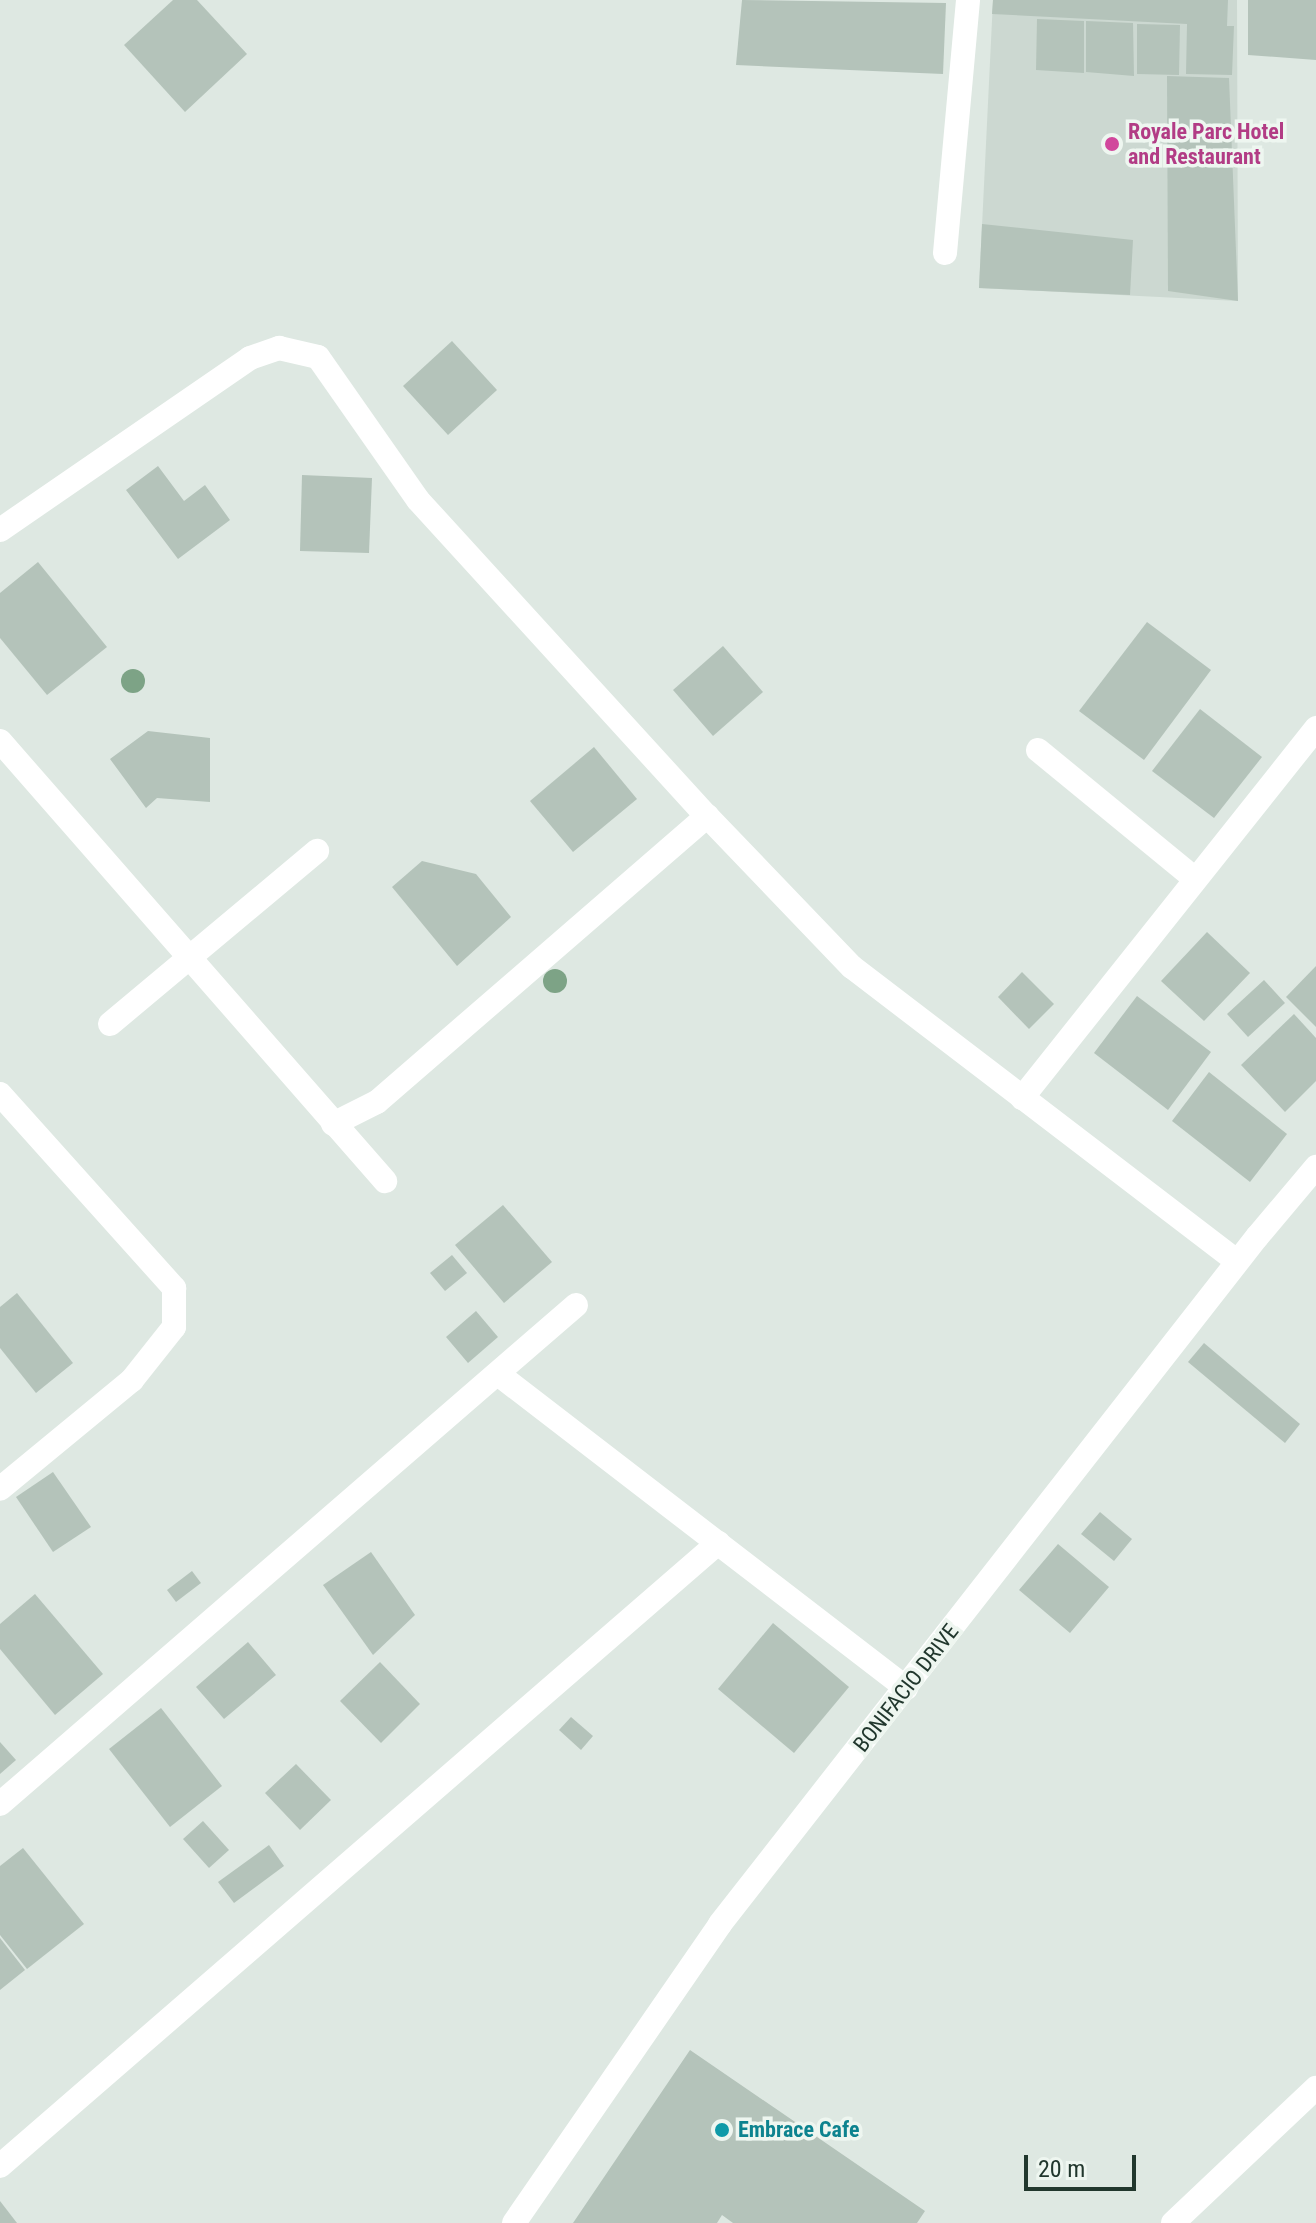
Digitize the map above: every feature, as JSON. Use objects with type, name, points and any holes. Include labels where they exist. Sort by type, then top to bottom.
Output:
[{"type":"street","points":[[945,253],[968,0]]},
{"type":"street","points":[[0,530],[250,358],[279,348],[318,357],[418,500],[707,816],[852,967],[1237,1261]]},
{"type":"street","points":[[1022,1098],[1316,728]]},
{"type":"street","points":[[0,741],[385,1181]]},
{"type":"street","points":[[1038,750],[1195,879]]},
{"type":"street","points":[[333,1124],[377,1102],[707,816]]},
{"type":"street","points":[[110,1024],[317,851]]},
{"type":"street","points":[[0,1489],[132,1380],[174,1327],[174,1288],[3,1105]]},
{"type":"street","name":"BONIFACIO DRIVE","points":[[514,2223],[720,1924],[1237,1261],[1316,1167]]},
{"type":"street","points":[[0,1804],[576,1305]]},
{"type":"street","points":[[498,1374],[906,1688]]},
{"type":"street","points":[[0,2166],[718,1543]]},
{"type":"street","points":[[1173,2223],[1316,2088]]},
{"type":"shaded area","name":"Royale Parc Hotel and Restaurant","points":[[993,0],[1237,0],[1238,301],[979,288]]},
{"type":"building","points":[[173,0],[197,0],[247,54],[185,112],[124,45]]},
{"type":"building","points":[[742,0],[946,3],[943,74],[736,65]]},
{"type":"building","points":[[993,0],[1228,0],[1227,26],[1234,26],[1232,75],[1186,74],[1187,24],[992,14]]},
{"type":"building","points":[[1248,0],[1316,0],[1316,60],[1248,55]]},
{"type":"building","points":[[1037,19],[1084,21],[1084,73],[1036,70]]},
{"type":"building","points":[[1086,21],[1133,23],[1134,76],[1086,72]]},
{"type":"building","points":[[1137,24],[1180,25],[1179,75],[1137,74]]},
{"type":"building","points":[[1167,76],[1229,78],[1238,301],[1168,291]]},
{"type":"building","points":[[982,224],[1133,240],[1130,295],[979,288]]},
{"type":"building","points":[[452,341],[497,390],[448,435],[403,386]]},
{"type":"building","points":[[158,466],[184,501],[205,485],[230,520],[178,559],[126,490]]},
{"type":"building","points":[[302,475],[372,478],[369,553],[300,551]]},
{"type":"building","points":[[38,562],[107,647],[47,695],[0,638],[0,593]]},
{"type":"building","points":[[1147,622],[1211,670],[1144,760],[1079,711]]},
{"type":"building","points":[[723,646],[763,692],[713,736],[673,690]]},
{"type":"building","points":[[1200,709],[1262,757],[1214,818],[1152,771]]},
{"type":"building","points":[[148,731],[210,738],[210,802],[157,798],[146,808],[110,759]]},
{"type":"building","points":[[594,747],[637,799],[573,852],[530,801]]},
{"type":"building","points":[[422,861],[476,874],[511,917],[457,966],[392,887]]},
{"type":"building","points":[[1207,932],[1250,973],[1204,1021],[1161,981]]},
{"type":"building","points":[[1316,966],[1316,1027],[1286,997]]},
{"type":"building","points":[[1022,972],[1054,1004],[1029,1029],[998,997]]},
{"type":"building","points":[[1264,980],[1285,1003],[1248,1037],[1227,1014]]},
{"type":"building","points":[[1137,996],[1211,1052],[1168,1110],[1094,1053]]},
{"type":"building","points":[[1294,1014],[1316,1038],[1316,1081],[1285,1112],[1241,1065]]},
{"type":"building","points":[[1209,1072],[1287,1134],[1250,1182],[1172,1121]]},
{"type":"building","points":[[503,1205],[552,1262],[504,1303],[455,1245]]},
{"type":"building","points":[[452,1255],[467,1273],[445,1291],[430,1273]]},
{"type":"building","points":[[17,1293],[73,1363],[36,1393],[0,1348],[0,1307]]},
{"type":"building","points":[[476,1311],[498,1337],[468,1363],[446,1337]]},
{"type":"building","points":[[1204,1343],[1300,1424],[1285,1443],[1188,1362]]},
{"type":"building","points":[[53,1472],[91,1527],[53,1552],[16,1497]]},
{"type":"building","points":[[1100,1512],[1132,1539],[1114,1561],[1081,1534]]},
{"type":"building","points":[[1058,1544],[1109,1587],[1070,1633],[1019,1590]]},
{"type":"building","points":[[371,1552],[415,1615],[373,1655],[323,1585]]},
{"type":"building","points":[[192,1571],[201,1583],[176,1602],[167,1590]]},
{"type":"building","points":[[35,1594],[103,1674],[55,1715],[0,1649],[0,1624]]},
{"type":"building","points":[[773,1623],[849,1687],[794,1753],[718,1689]]},
{"type":"building","points":[[248,1642],[276,1675],[224,1719],[196,1687]]},
{"type":"building","points":[[380,1662],[420,1704],[381,1743],[340,1701]]},
{"type":"building","points":[[161,1708],[222,1786],[170,1827],[109,1749]]},
{"type":"building","points":[[571,1717],[593,1736],[581,1750],[559,1730]]},
{"type":"building","points":[[0,1742],[16,1760],[0,1774]]},
{"type":"building","points":[[296,1764],[331,1800],[300,1830],[265,1793]]},
{"type":"building","points":[[203,1821],[229,1850],[209,1868],[183,1839]]},
{"type":"building","points":[[269,1845],[284,1866],[234,1903],[218,1882]]},
{"type":"building","points":[[23,1848],[84,1924],[27,1969],[0,1935],[0,1866]]},
{"type":"building","points":[[0,1938],[25,1970],[0,1990]]},
{"type":"building","name":"Embrace Cafe","points":[[690,2050],[925,2211],[917,2223],[733,2223],[722,2215],[717,2223],[573,2223]]},
{"type":"building","points":[[0,2201],[17,2223],[0,2223]]},
{"type":"place","name":"Royale Parc Hotel and Restaurant","points":[[1112,144]]},
{"type":"place","name":"Embrace Cafe","points":[[722,2130]]}]
